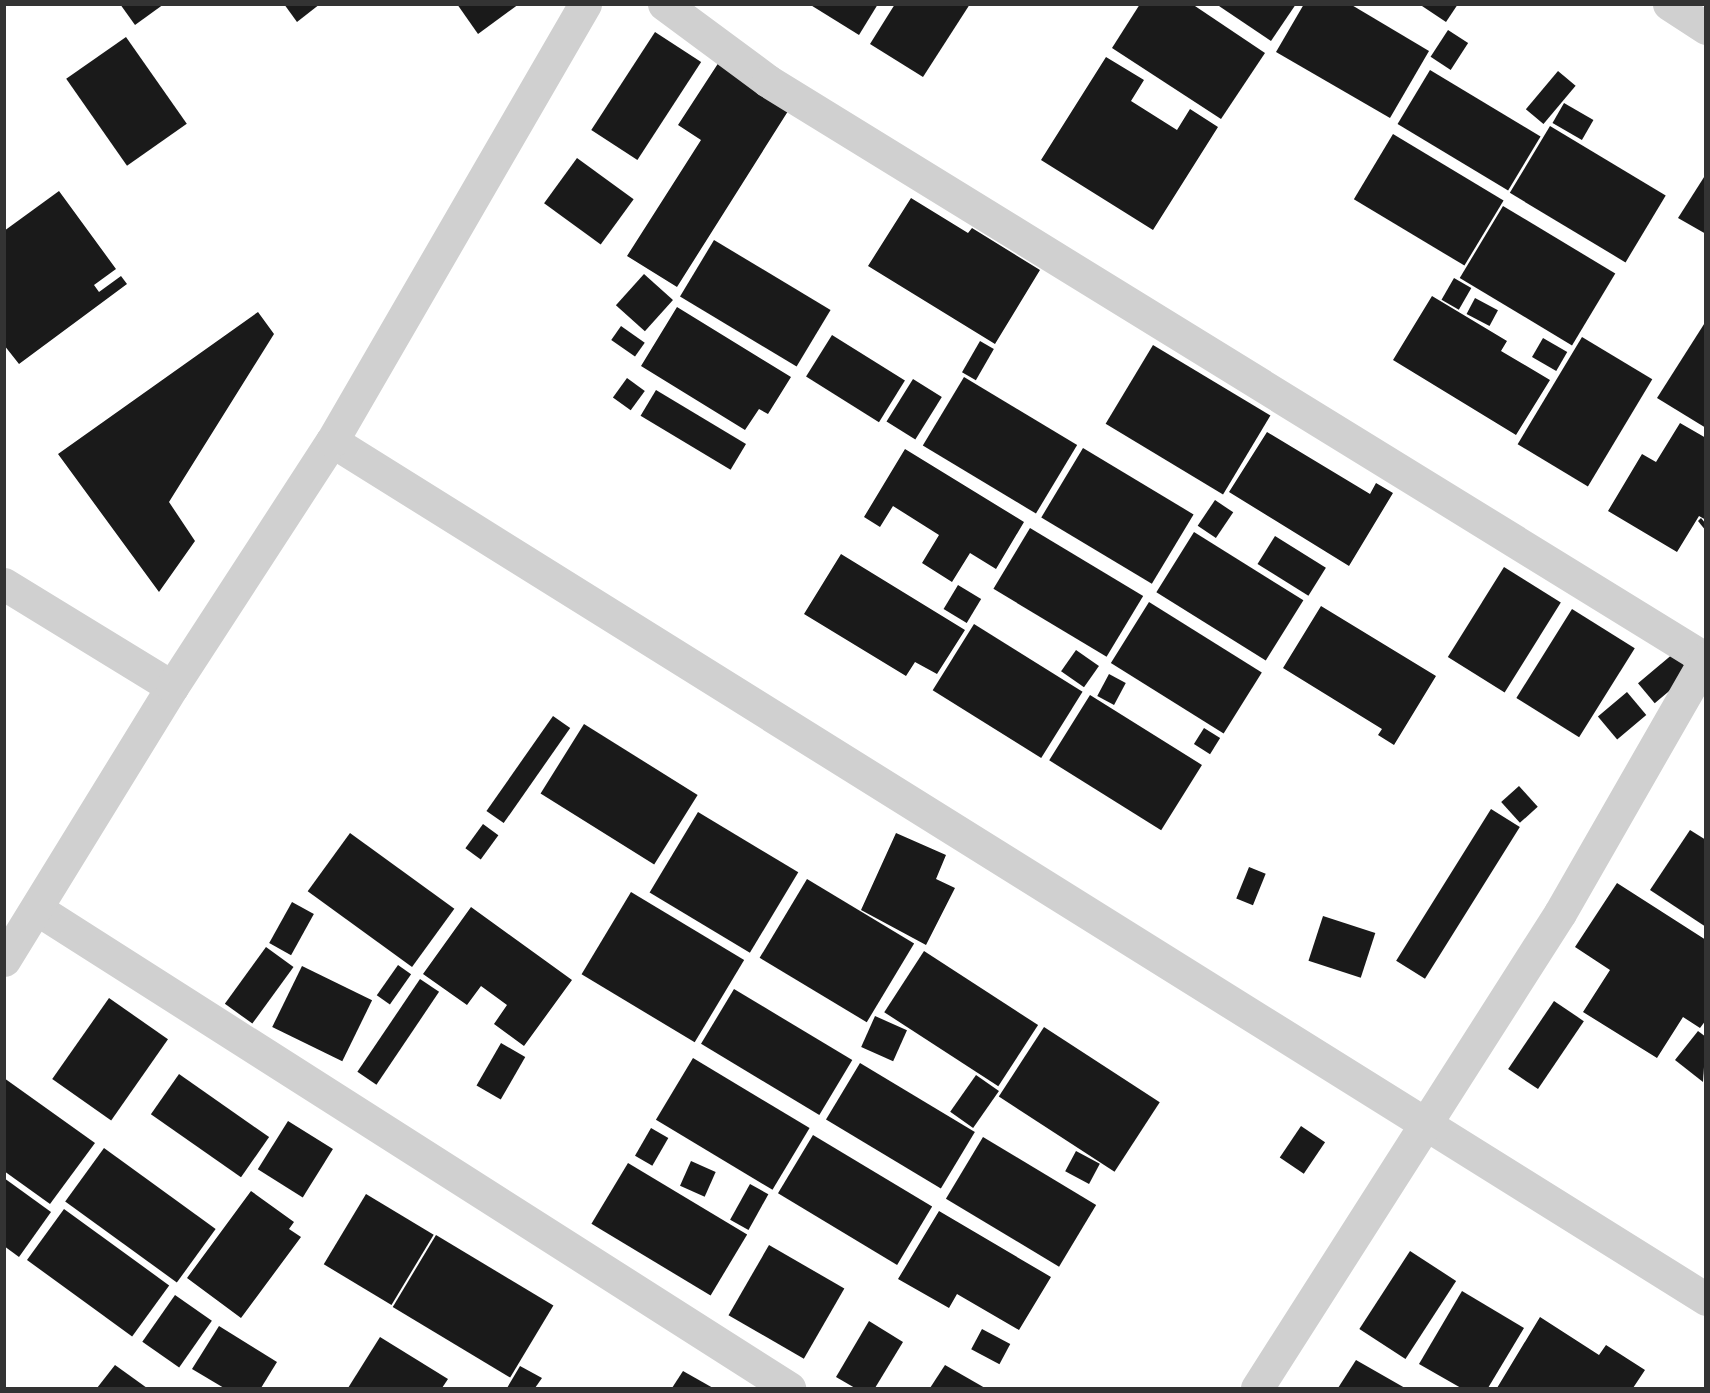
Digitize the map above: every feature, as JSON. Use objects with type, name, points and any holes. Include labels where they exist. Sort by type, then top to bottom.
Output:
[{"type":"street","points":[[4,960],[172,687],[332,441],[585,4]]},
{"type":"street","points":[[664,4],[768,81],[1705,659],[1560,913],[1257,1389]]},
{"type":"street","points":[[1669,4],[1706,28]]},
{"type":"street","points":[[332,441],[1706,1299]]},
{"type":"street","points":[[4,584],[172,687]]},
{"type":"street","points":[[37,909],[789,1389]]},
{"type":"building","points":[[120,4],[164,4],[135,25]]},
{"type":"building","points":[[284,4],[320,4],[297,22]]},
{"type":"building","points":[[457,4],[519,4],[478,34]]},
{"type":"building","points":[[809,4],[878,4],[859,35]]},
{"type":"building","points":[[895,4],[970,4],[923,77],[870,44]]},
{"type":"building","points":[[1140,4],[1192,4],[1265,53],[1221,119],[1112,48]]},
{"type":"building","points":[[1216,4],[1296,4],[1271,41]]},
{"type":"building","points":[[1304,4],[1350,4],[1429,51],[1390,118],[1276,52]]},
{"type":"building","points":[[1419,4],[1458,4],[1446,22]]},
{"type":"building","points":[[1448,30],[1468,43],[1451,70],[1431,57]]},
{"type":"building","points":[[655,32],[701,62],[637,160],[591,130]]},
{"type":"building","points":[[126,37],[187,124],[127,166],[66,79]]},
{"type":"building","points":[[1106,57],[1144,80],[1131,101],[1177,130],[1190,109],[1218,127],[1153,230],[1041,160]]},
{"type":"building","points":[[719,62],[790,108],[677,287],[627,256],[701,140],[678,125]]},
{"type":"building","points":[[1430,70],[1541,136],[1508,190],[1398,124]]},
{"type":"building","points":[[1558,71],[1576,86],[1543,124],[1526,109]]},
{"type":"building","points":[[1564,103],[1593,120],[1582,140],[1552,123]]},
{"type":"building","points":[[1550,126],[1666,196],[1626,262],[1510,193]]},
{"type":"building","points":[[1393,134],[1504,200],[1464,266],[1354,199]]},
{"type":"building","points":[[577,158],[634,199],[601,244],[544,203]]},
{"type":"building","points":[[1706,174],[1706,234],[1678,218]]},
{"type":"building","points":[[59,191],[116,269],[94,285],[99,292],[121,276],[127,284],[19,364],[4,345],[4,231]]},
{"type":"building","points":[[911,198],[968,233],[972,228],[1040,270],[995,344],[868,266]]},
{"type":"building","points":[[1503,206],[1615,273],[1572,345],[1460,278]]},
{"type":"building","points":[[714,240],[831,310],[797,367],[680,297]]},
{"type":"building","points":[[644,274],[673,300],[645,331],[616,305]]},
{"type":"building","points":[[1454,278],[1471,288],[1459,310],[1442,300]]},
{"type":"building","points":[[1432,296],[1507,341],[1501,351],[1550,380],[1516,435],[1393,360]]},
{"type":"building","points":[[1475,298],[1498,310],[1490,326],[1467,314]]},
{"type":"building","points":[[677,307],[791,377],[768,414],[759,409],[745,430],[641,366]]},
{"type":"building","points":[[258,312],[274,334],[169,502],[195,541],[159,592],[58,454]]},
{"type":"building","points":[[1706,321],[1706,428],[1657,398]]},
{"type":"building","points":[[621,326],[645,343],[635,357],[611,340]]},
{"type":"building","points":[[832,335],[905,381],[879,422],[806,377]]},
{"type":"building","points":[[1582,337],[1652,379],[1588,486],[1518,444]]},
{"type":"building","points":[[1543,338],[1567,352],[1556,371],[1532,357]]},
{"type":"building","points":[[980,341],[994,349],[976,380],[962,372]]},
{"type":"building","points":[[1153,345],[1270,416],[1223,494],[1106,424]]},
{"type":"building","points":[[964,377],[1077,445],[1036,514],[923,446]]},
{"type":"building","points":[[627,378],[645,391],[631,410],[613,397]]},
{"type":"building","points":[[913,379],[942,397],[915,439],[887,421]]},
{"type":"building","points":[[656,390],[746,444],[731,470],[641,416]]},
{"type":"building","points":[[1680,423],[1706,438],[1706,520],[1699,516],[1677,552],[1608,511],[1642,454],[1656,462]]},
{"type":"building","points":[[1267,432],[1370,494],[1376,483],[1393,493],[1349,566],[1229,492]]},
{"type":"building","points":[[1083,448],[1194,514],[1152,584],[1041,517]]},
{"type":"building","points":[[905,449],[1024,522],[996,569],[970,553],[952,582],[922,563],[939,535],[893,506],[880,527],[864,517]]},
{"type":"building","points":[[1215,500],[1233,512],[1216,538],[1198,526]]},
{"type":"building","points":[[1701,518],[1706,524],[1706,531],[1698,521]]},
{"type":"building","points":[[1030,528],[1143,596],[1107,657],[993,589]]},
{"type":"building","points":[[1194,532],[1303,600],[1266,661],[1156,592]]},
{"type":"building","points":[[1275,536],[1326,568],[1308,596],[1258,564]]},
{"type":"building","points":[[841,554],[965,630],[937,674],[915,662],[906,676],[804,614]]},
{"type":"building","points":[[1504,567],[1561,603],[1505,692],[1448,657]]},
{"type":"building","points":[[958,585],[981,599],[967,623],[944,609]]},
{"type":"building","points":[[1149,602],[1262,672],[1224,734],[1111,663]]},
{"type":"building","points":[[1321,606],[1436,676],[1394,745],[1378,735],[1382,729],[1283,668]]},
{"type":"building","points":[[1572,609],[1635,648],[1579,737],[1516,698]]},
{"type":"building","points":[[974,624],[1083,692],[1041,758],[933,690]]},
{"type":"building","points":[[1076,650],[1099,666],[1084,687],[1061,671]]},
{"type":"building","points":[[1674,653],[1691,673],[1655,703],[1638,683]]},
{"type":"building","points":[[1109,674],[1126,683],[1114,705],[1097,696]]},
{"type":"building","points":[[1627,692],[1646,715],[1617,739],[1598,716]]},
{"type":"building","points":[[1090,695],[1202,765],[1161,830],[1049,760]]},
{"type":"building","points":[[553,716],[570,728],[504,823],[486,811]]},
{"type":"building","points":[[584,724],[698,795],[654,865],[541,794]]},
{"type":"building","points":[[1204,728],[1220,738],[1210,754],[1194,744]]},
{"type":"building","points":[[1519,786],[1538,807],[1520,823],[1501,802]]},
{"type":"building","points":[[1491,809],[1520,827],[1425,979],[1396,961]]},
{"type":"building","points":[[698,812],[798,872],[750,953],[650,893]]},
{"type":"building","points":[[483,824],[498,835],[481,859],[465,848]]},
{"type":"building","points":[[1690,830],[1706,840],[1706,927],[1650,890]]},
{"type":"building","points":[[350,833],[454,909],[412,967],[308,891]]},
{"type":"building","points":[[896,833],[946,855],[936,879],[955,888],[926,945],[861,910]]},
{"type":"building","points":[[1249,867],[1266,874],[1253,905],[1236,899]]},
{"type":"building","points":[[807,879],[914,943],[867,1022],[760,958]]},
{"type":"building","points":[[1617,883],[1706,940],[1706,1020],[1700,1028],[1683,1017],[1657,1058],[1583,1012],[1610,970],[1575,947]]},
{"type":"building","points":[[631,892],[744,960],[695,1042],[582,974]]},
{"type":"building","points":[[292,902],[314,914],[291,955],[269,943]]},
{"type":"building","points":[[471,907],[572,980],[524,1046],[494,1024],[507,1005],[481,986],[467,1005],[423,974]]},
{"type":"building","points":[[1323,916],[1375,933],[1361,978],[1308,961]]},
{"type":"building","points":[[266,947],[294,967],[252,1024],[225,1004]]},
{"type":"building","points":[[924,951],[1038,1025],[998,1086],[884,1012]]},
{"type":"building","points":[[398,965],[411,974],[390,1004],[377,995]]},
{"type":"building","points":[[302,966],[372,1000],[342,1061],[272,1027]]},
{"type":"building","points":[[420,979],[439,992],[376,1085],[357,1072]]},
{"type":"building","points":[[734,989],[852,1060],[819,1115],[701,1044]]},
{"type":"building","points":[[109,998],[168,1039],[111,1120],[52,1079]]},
{"type":"building","points":[[1554,1001],[1584,1021],[1538,1089],[1508,1069]]},
{"type":"building","points":[[875,1016],[907,1030],[893,1061],[861,1047]]},
{"type":"building","points":[[1044,1027],[1160,1102],[1115,1172],[999,1097]]},
{"type":"building","points":[[1698,1031],[1706,1037],[1703,1082],[1675,1060]]},
{"type":"building","points":[[501,1043],[525,1057],[501,1099],[476,1085]]},
{"type":"building","points":[[693,1058],[810,1128],[772,1190],[656,1120]]},
{"type":"building","points":[[860,1063],[975,1132],[941,1189],[826,1120]]},
{"type":"building","points":[[179,1074],[269,1137],[241,1177],[151,1114]]},
{"type":"building","points":[[976,1075],[999,1091],[973,1128],[950,1112]]},
{"type":"building","points":[[4,1078],[95,1143],[50,1204],[4,1171]]},
{"type":"building","points":[[288,1121],[333,1149],[303,1197],[258,1169]]},
{"type":"building","points":[[1301,1126],[1325,1142],[1304,1174],[1280,1158]]},
{"type":"building","points":[[651,1128],[668,1138],[652,1166],[635,1156]]},
{"type":"building","points":[[813,1135],[932,1207],[897,1265],[778,1193]]},
{"type":"building","points":[[983,1137],[1096,1205],[1059,1267],[946,1199]]},
{"type":"building","points":[[104,1148],[216,1229],[177,1283],[65,1201]]},
{"type":"building","points":[[1076,1151],[1100,1164],[1089,1184],[1065,1171]]},
{"type":"building","points":[[691,1161],[716,1172],[705,1197],[680,1186]]},
{"type":"building","points":[[628,1163],[747,1235],[711,1295],[591,1224]]},
{"type":"building","points":[[4,1178],[51,1212],[19,1257],[4,1246]]},
{"type":"building","points":[[750,1184],[768,1194],[748,1230],[730,1220]]},
{"type":"building","points":[[251,1191],[294,1222],[289,1229],[301,1237],[241,1318],[187,1278]]},
{"type":"building","points":[[366,1194],[434,1235],[391,1305],[324,1264]]},
{"type":"building","points":[[64,1209],[169,1285],[132,1336],[27,1260]]},
{"type":"building","points":[[939,1211],[1051,1277],[1019,1330],[957,1294],[949,1308],[898,1279]]},
{"type":"building","points":[[436,1235],[553,1306],[510,1378],[393,1307]]},
{"type":"building","points":[[769,1245],[844,1288],[804,1359],[728,1315]]},
{"type":"building","points":[[1410,1251],[1456,1281],[1405,1359],[1359,1329]]},
{"type":"building","points":[[1462,1291],[1524,1328],[1488,1388],[1461,1388],[1419,1364]]},
{"type":"building","points":[[175,1295],[212,1321],[179,1368],[142,1342]]},
{"type":"building","points":[[1540,1317],[1599,1355],[1606,1345],[1645,1370],[1633,1388],[1497,1388]]},
{"type":"building","points":[[869,1321],[903,1342],[875,1388],[855,1388],[836,1377]]},
{"type":"building","points":[[219,1326],[277,1362],[261,1388],[224,1388],[192,1369]]},
{"type":"building","points":[[982,1329],[1010,1344],[999,1364],[971,1349]]},
{"type":"building","points":[[380,1337],[448,1379],[442,1388],[348,1388]]},
{"type":"building","points":[[1356,1360],[1405,1388],[1338,1388]]},
{"type":"building","points":[[115,1365],[147,1388],[97,1388]]},
{"type":"building","points":[[945,1365],[985,1388],[930,1388]]},
{"type":"building","points":[[520,1366],[542,1378],[535,1388],[507,1388]]},
{"type":"building","points":[[683,1371],[713,1388],[672,1388]]}]
